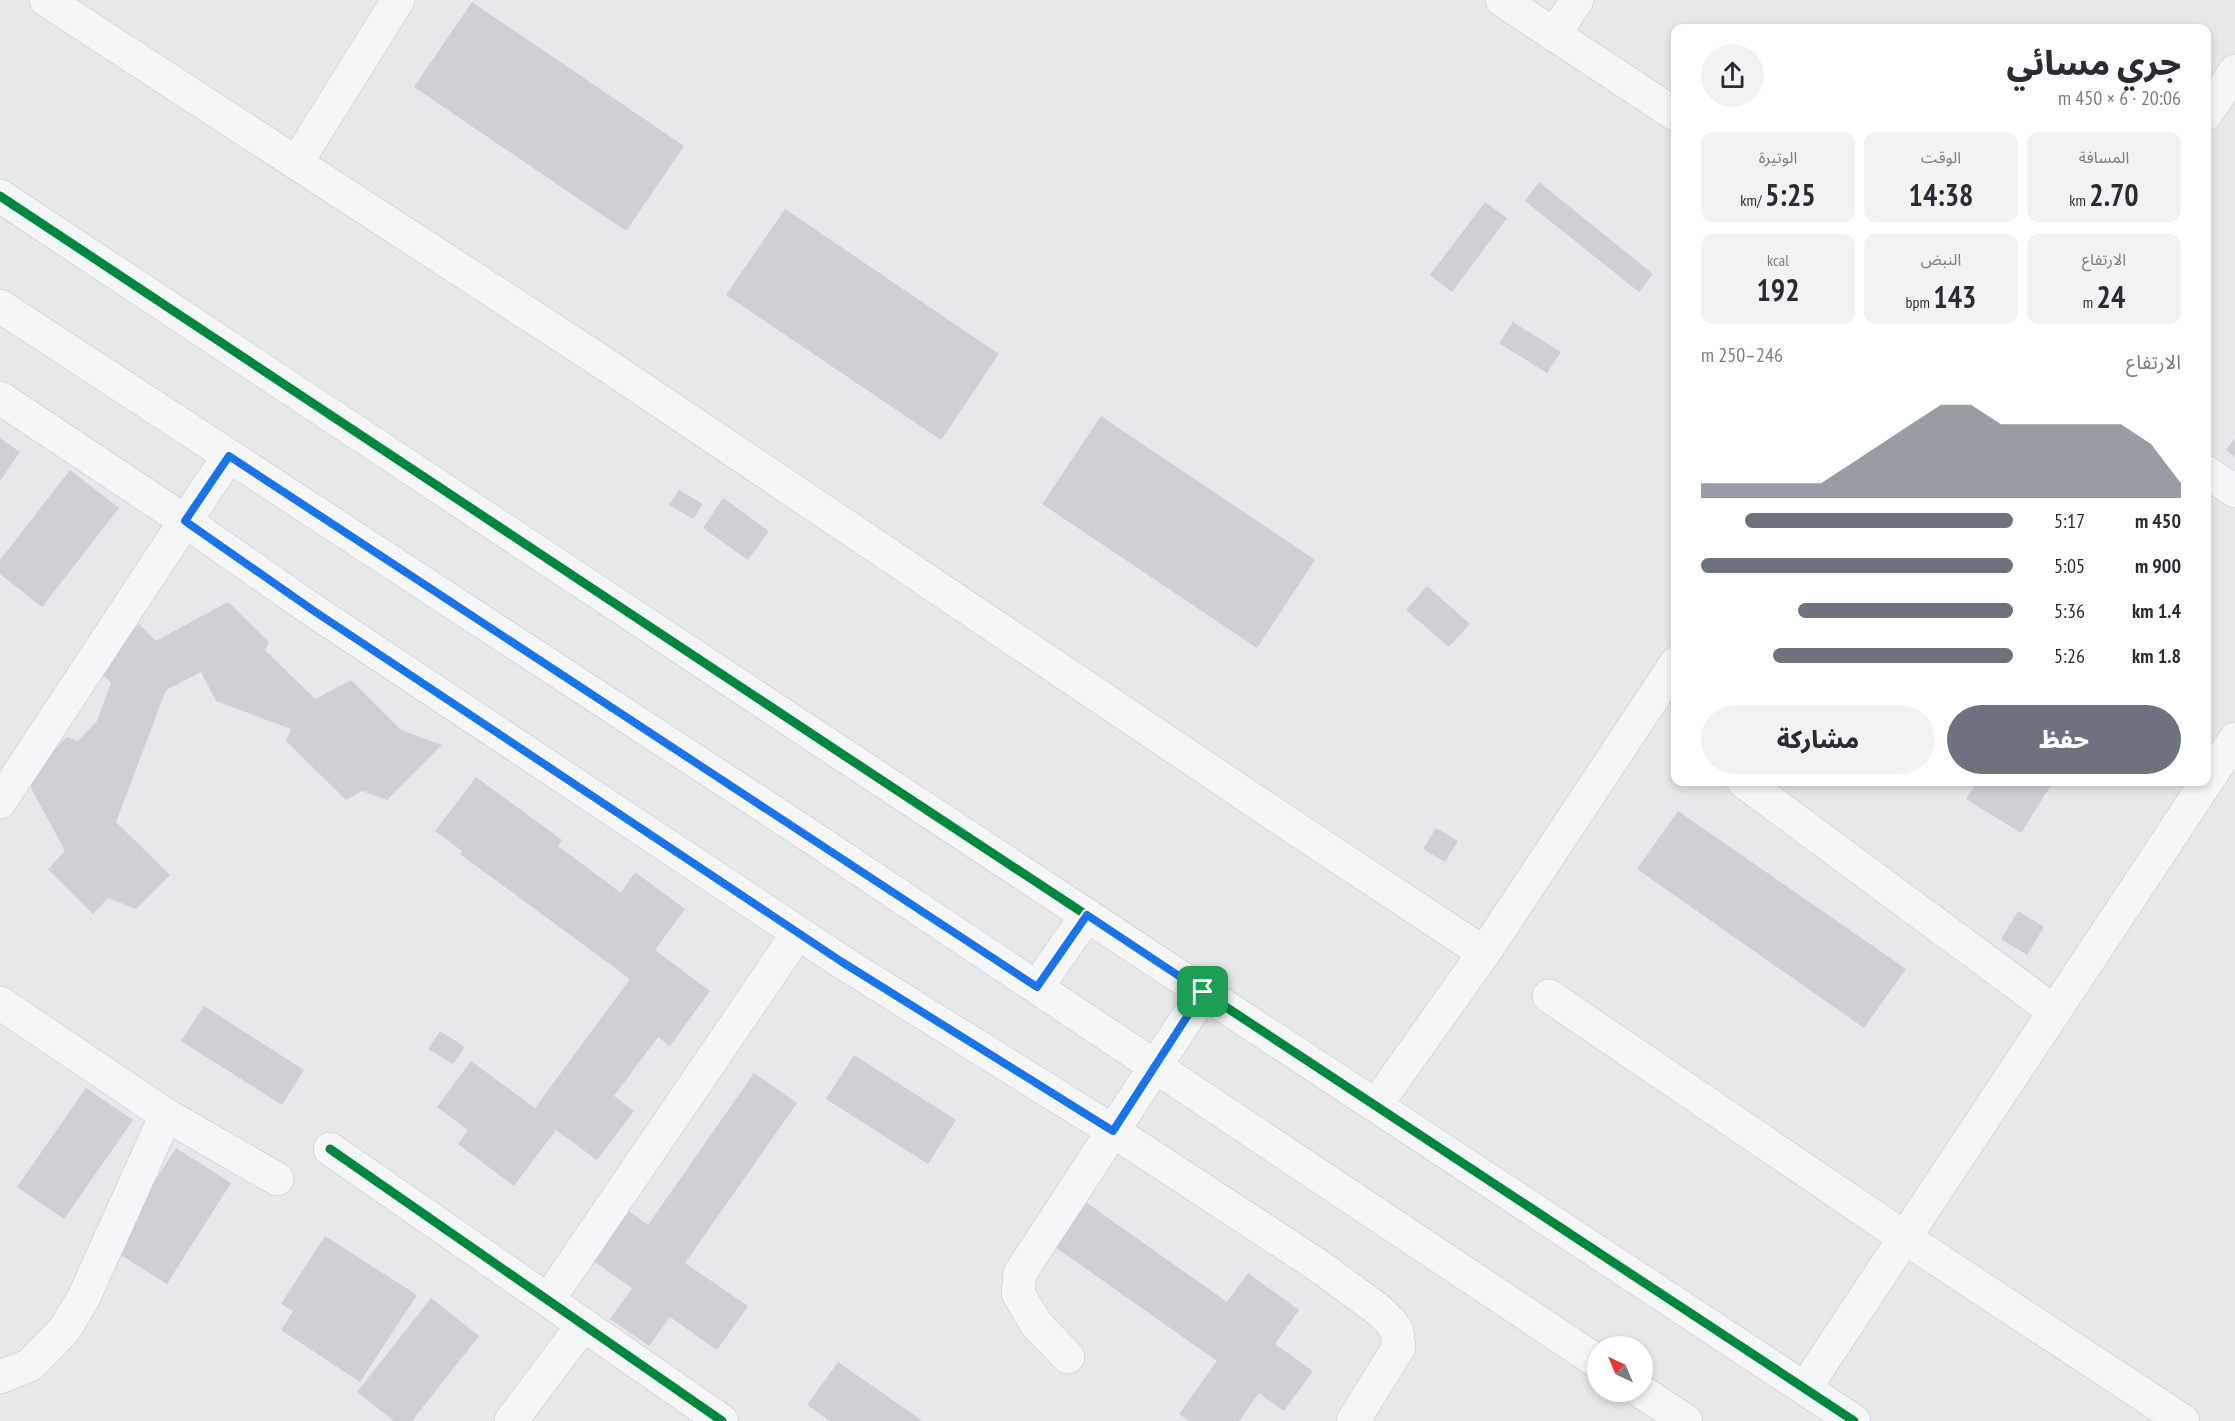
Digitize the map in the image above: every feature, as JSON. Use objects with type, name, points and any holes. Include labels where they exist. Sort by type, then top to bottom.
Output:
[{"type":"street","points":[[46,0],[596,358],[1292,826],[1484,952]]},
{"type":"street","points":[[297,162],[398,0]]},
{"type":"street","points":[[1502,0],[1671,112]]},
{"type":"street","points":[[1554,35],[1577,0]]},
{"type":"street","points":[[2211,106],[2235,70]]},
{"type":"street","points":[[0,196],[1854,1421]]},
{"type":"street","points":[[0,306],[1037,987],[1587,1355]]},
{"type":"street","points":[[0,398],[185,521],[314,611],[798,933],[1113,1131],[1318,1266],[1376,1308],[1397,1331],[1399,1347],[1353,1421]]},
{"type":"street","points":[[0,802],[229,456]]},
{"type":"street","points":[[2211,475],[2235,491]]},
{"type":"street","points":[[1376,1106],[1484,952],[1671,671]]},
{"type":"street","points":[[2211,775],[2235,739]]},
{"type":"street","points":[[1757,786],[2055,1012]]},
{"type":"street","points":[[1805,1388],[2204,786]]},
{"type":"street","points":[[1037,987],[1087,915]]},
{"type":"street","points":[[548,1300],[798,933]]},
{"type":"street","points":[[1068,1357],[1036,1324],[1018,1293],[1020,1273],[1203,992]]},
{"type":"street","points":[[1549,996],[1905,1238],[2183,1421]]},
{"type":"street","points":[[0,1003],[166,1115],[277,1179]]},
{"type":"street","points":[[0,1377],[30,1365],[65,1329],[84,1297],[166,1115]]},
{"type":"street","points":[[330,1149],[722,1421]]},
{"type":"street","points":[[511,1421],[583,1325]]},
{"type":"street","points":[[1653,1399],[1686,1421]]},
{"type":"building","points":[[472,2],[684,146],[626,231],[414,87]]},
{"type":"building","points":[[1539,182],[1653,274],[1639,292],[1525,201]]},
{"type":"building","points":[[1485,202],[1507,218],[1452,292],[1430,275]]},
{"type":"building","points":[[785,209],[999,354],[941,440],[726,295]]},
{"type":"building","points":[[1513,322],[1561,352],[1547,373],[1499,343]]},
{"type":"building","points":[[1101,416],[1315,560],[1257,648],[1042,504]]},
{"type":"building","points":[[0,438],[20,452],[0,481]]},
{"type":"building","points":[[2235,438],[2235,457],[2226,450]]},
{"type":"building","points":[[70,470],[119,508],[42,607],[0,574],[0,560]]},
{"type":"building","points":[[679,490],[703,504],[693,519],[669,505]]},
{"type":"building","points":[[723,498],[769,531],[748,560],[703,528]]},
{"type":"building","points":[[1427,586],[1470,624],[1449,647],[1406,610]]},
{"type":"building","points":[[228,602],[269,642],[265,650],[315,699],[351,680],[401,730],[442,745],[387,800],[362,791],[346,800],[286,741],[291,729],[216,701],[201,672],[166,690],[116,822],[170,875],[136,909],[108,898],[93,914],[48,869],[65,851],[30,786],[24,780],[67,737],[78,741],[97,721],[111,683],[96,668],[139,624],[156,641]]},
{"type":"building","points":[[476,777],[562,840],[558,846],[621,893],[635,872],[685,909],[655,950],[710,991],[670,1046],[658,1037],[614,1096],[634,1111],[597,1160],[556,1130],[514,1186],[458,1144],[468,1130],[437,1107],[471,1061],[535,1108],[630,979],[460,854],[462,851],[435,831]]},
{"type":"building","points":[[1974,786],[2050,786],[2021,833],[1966,799]]},
{"type":"building","points":[[1678,811],[1906,969],[1864,1028],[1637,869]]},
{"type":"building","points":[[1436,828],[1458,841],[1445,862],[1423,849]]},
{"type":"building","points":[[2018,911],[2044,927],[2027,955],[2001,939]]},
{"type":"building","points":[[204,1006],[304,1070],[282,1105],[181,1041]]},
{"type":"building","points":[[440,1031],[465,1047],[453,1064],[428,1049]]},
{"type":"building","points":[[854,1055],[956,1120],[928,1164],[826,1099]]},
{"type":"building","points":[[754,1073],[797,1103],[685,1263],[748,1306],[717,1350],[670,1317],[649,1346],[610,1319],[632,1288],[589,1258],[623,1207],[648,1225]]},
{"type":"building","points":[[86,1088],[133,1120],[64,1219],[17,1187]]},
{"type":"building","points":[[176,1148],[231,1183],[167,1284],[111,1249]]},
{"type":"building","points":[[1087,1203],[1227,1302],[1248,1273],[1299,1310],[1275,1344],[1313,1371],[1284,1411],[1259,1393],[1239,1421],[1189,1421],[1179,1414],[1217,1361],[1055,1247]]},
{"type":"building","points":[[325,1236],[417,1295],[360,1382],[281,1330],[293,1311],[281,1304]]},
{"type":"building","points":[[431,1298],[479,1336],[412,1421],[394,1421],[357,1392]]},
{"type":"building","points":[[838,1362],[923,1421],[830,1421],[807,1405]]},
{"type":"cycle path","points":[[0,196],[1854,1421]]},
{"type":"cycle path","points":[[330,1149],[722,1421]]},
{"type":"route","points":[[229,456],[1037,987],[1087,915],[1203,992],[1113,1131],[842,962],[314,611],[185,521],[229,456]]}]
